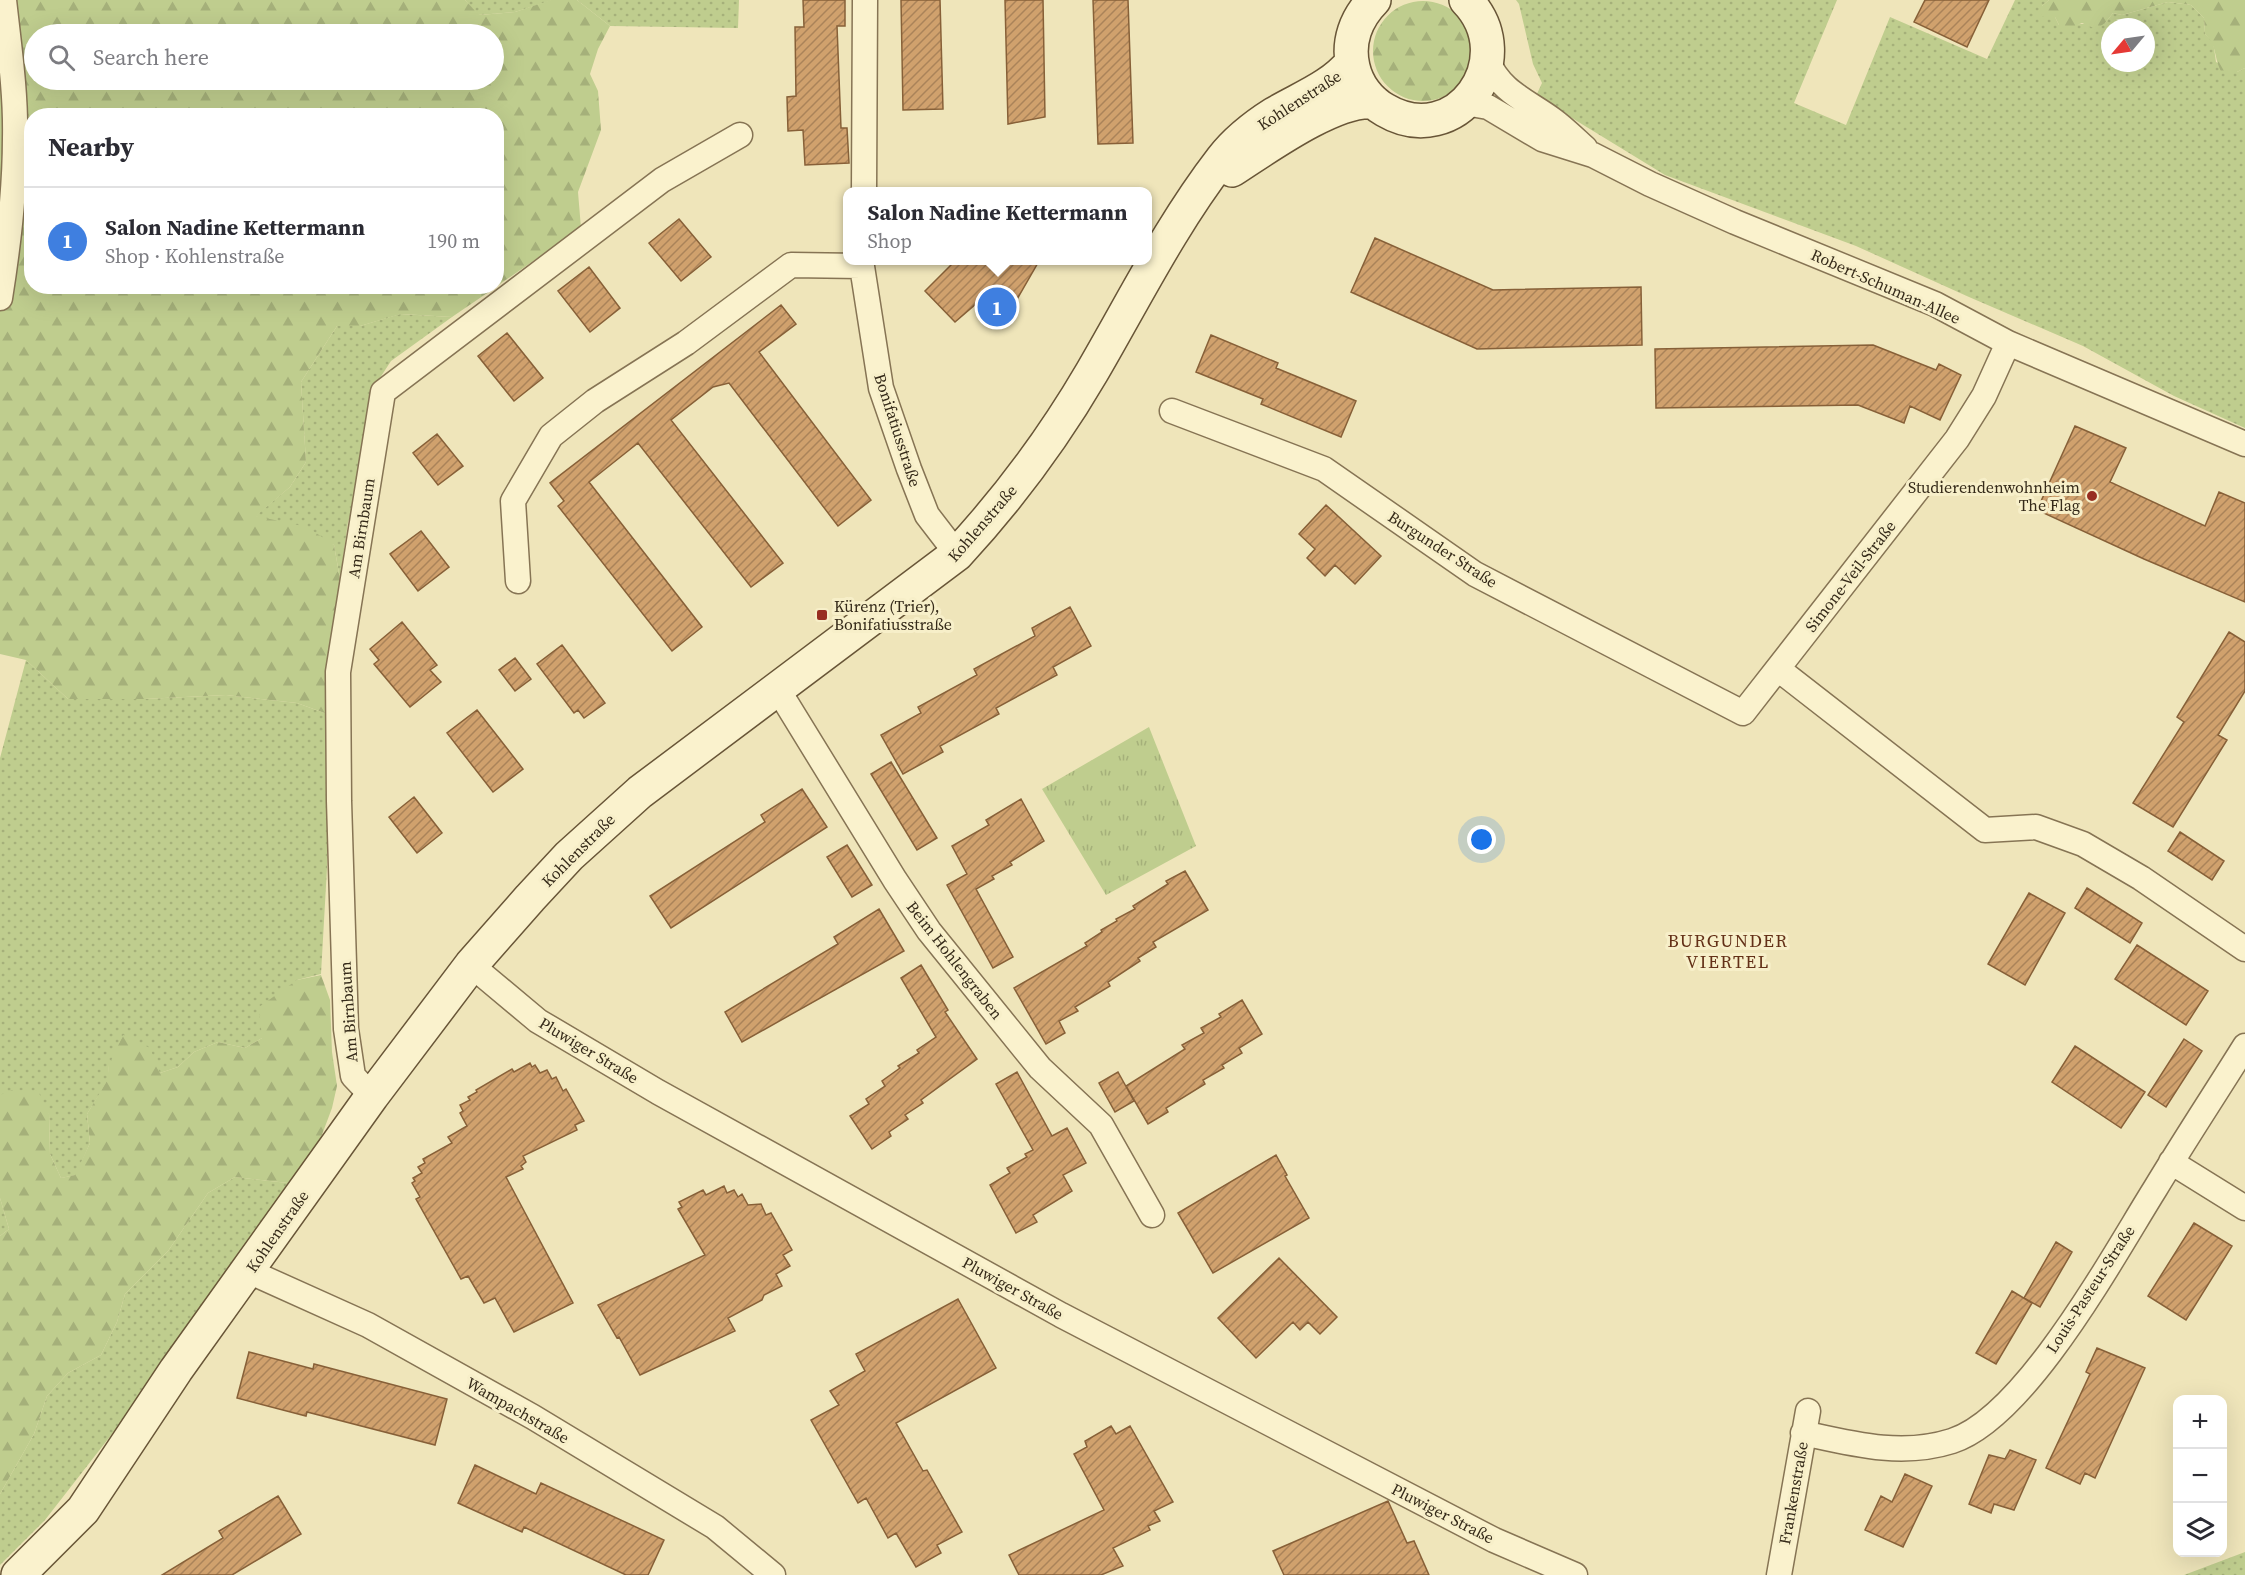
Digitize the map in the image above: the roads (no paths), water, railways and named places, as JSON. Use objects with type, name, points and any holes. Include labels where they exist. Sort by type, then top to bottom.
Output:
[{"type":"main road","name":"Kohlenstraße","points":[[1374,0],[1355,28],[1352,62],[1358,81],[1374,102],[1390,113],[1416,120],[1442,116],[1465,103],[1480,84],[1488,61],[1488,41],[1475,10],[1466,0]]},
{"type":"main road","name":"Kohlenstraße","points":[[18,1575],[83,1510],[176,1370],[372,1096],[471,965],[554,873],[607,820],[640,792],[957,554],[995,512],[1044,445],[1091,374],[1148,272],[1198,192],[1224,157],[1238,141],[1273,115],[1330,83],[1352,62]]},
{"type":"main road","name":"Kohlenstraße","points":[[1198,192],[1282,138],[1334,110],[1351,103],[1374,102]]},
{"type":"street","points":[[0,298],[6,260],[15,138],[12,67],[4,0]]},
{"type":"street","points":[[864,187],[865,0]]},
{"type":"street","name":"Robert-Schuman-Allee","points":[[1488,61],[1493,73],[1503,85],[1553,120],[1593,155]]},
{"type":"street","name":"Robert-Schuman-Allee","points":[[1465,103],[1488,107],[1542,139],[1593,155],[1650,184],[1736,222],[1935,304],[2008,343],[2245,444]]},
{"type":"street","name":"Am Birnbaum","points":[[372,1096],[353,1076],[346,1029],[339,801],[338,672],[383,393],[662,180],[740,135]]},
{"type":"street","points":[[518,581],[513,501],[551,436],[595,401],[686,344],[791,265],[843,264]]},
{"type":"street","name":"Bonifatiusstraße","points":[[861,265],[881,388],[927,515],[957,554]]},
{"type":"street","name":"Simone-Veil-Straße","points":[[1743,713],[1957,439],[1984,396],[2008,343]]},
{"type":"street","name":"Burgunder Straße","points":[[1172,411],[1324,469],[1475,574],[1743,713]]},
{"type":"street","points":[[1778,669],[1985,830],[2036,827],[2083,844],[2141,878],[2245,949]]},
{"type":"street","name":"Beim Hohlengraben","points":[[777,688],[929,931],[1040,1068],[1101,1125],[1152,1215]]},
{"type":"street","name":"Pluwiger Straße","points":[[471,965],[538,1020],[658,1092],[1061,1315],[1494,1540],[1575,1575]]},
{"type":"street","name":"Louis-Pasteur-Straße","points":[[1805,1422],[1866,1446],[1908,1449],[1952,1441],[1985,1424],[2017,1392],[2080,1309],[2245,1047]]},
{"type":"street","points":[[2171,1162],[2245,1208]]},
{"type":"street","name":"Wampachstraße","points":[[248,1271],[369,1325],[533,1418],[715,1527],[773,1575]]},
{"type":"street","name":"Frankenstraße","points":[[1779,1575],[1805,1422]]},
{"type":"place","name":"Salon Nadine Kettermann","points":[[997,307]]},
{"type":"place","name":"Studierendenwohnheim The Flag","points":[[2092,496]]},
{"type":"place","name":"Kürenz (Trier), Bonifatiusstraße","points":[[822,615]]},
{"type":"district","name":"BURGUNDER VIERTEL","points":[[1728,951]]}]
